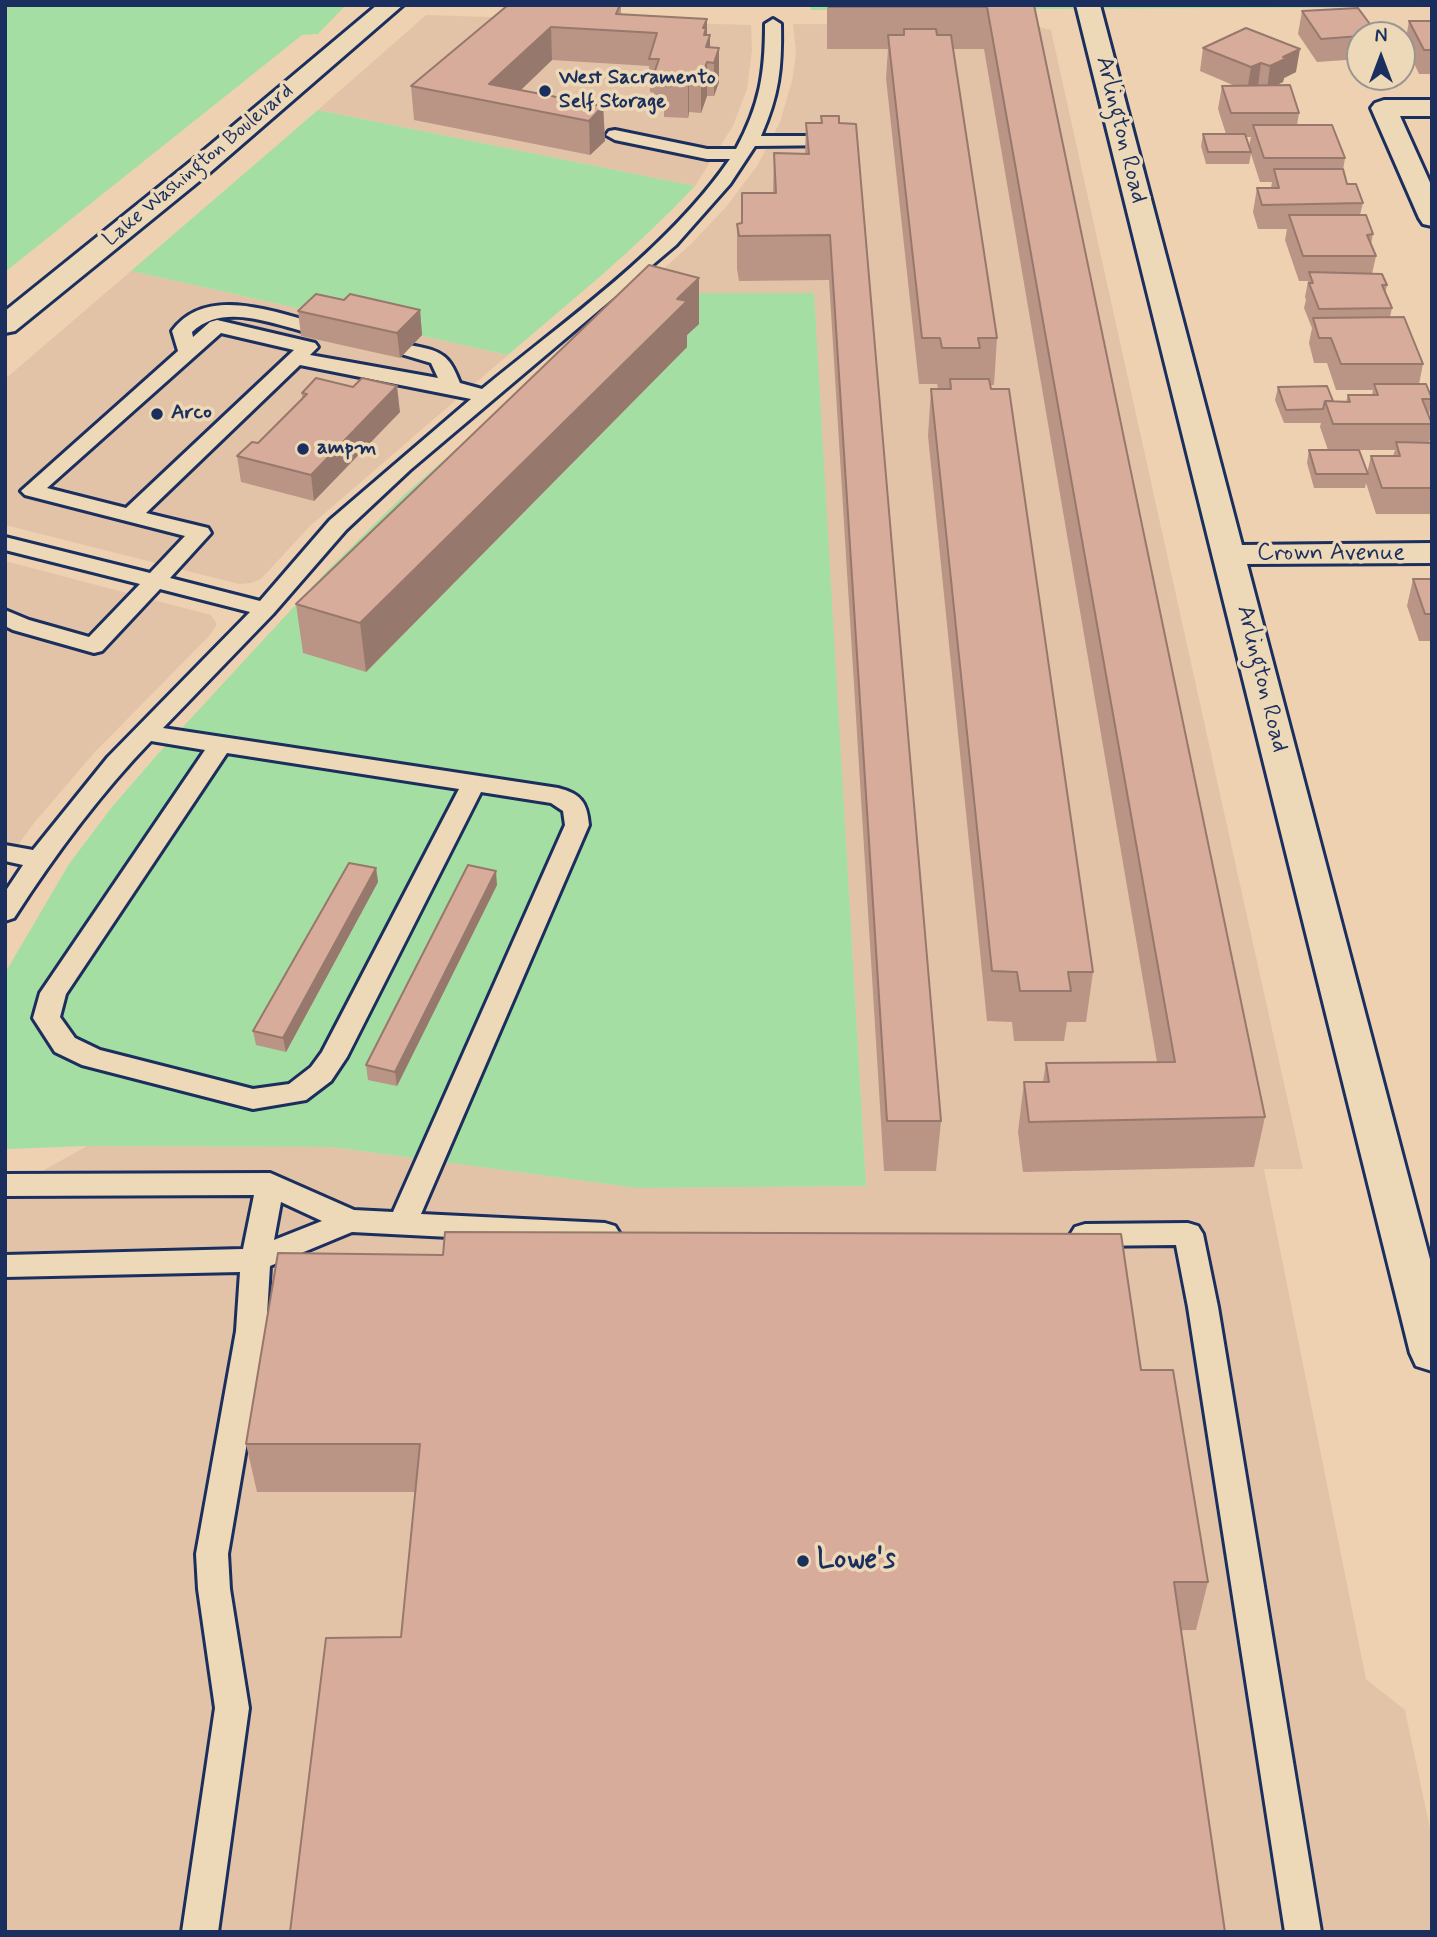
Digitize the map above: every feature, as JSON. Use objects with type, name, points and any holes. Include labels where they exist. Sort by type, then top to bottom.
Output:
[{"type":"street","name":"Lake Washington Boulevard","points":[[5,325],[200,168],[391,5]]},
{"type":"street","name":"Arlington Road","points":[[1088,5],[1432,1353]]},
{"type":"street","points":[[1432,108],[1384,108],[1432,218]]},
{"type":"street","name":"Crown Avenue","points":[[1229,555],[1432,554]]},
{"type":"lane","points":[[5,912],[39,860],[117,762],[265,609],[338,525],[403,466],[683,229],[746,148],[771,85],[774,59],[773,24]]},
{"type":"lane","points":[[615,135],[707,154],[836,141]]},
{"type":"lane","points":[[188,352],[182,331],[200,316],[211,312],[242,312],[310,327]]},
{"type":"lane","points":[[13,621],[94,646],[152,581],[200,533],[130,516],[32,491],[217,326],[308,347],[130,516]]},
{"type":"lane","points":[[408,350],[438,359],[453,387]]},
{"type":"lane","points":[[298,359],[453,387],[487,397]]},
{"type":"lane","points":[[5,543],[265,609]]},
{"type":"lane","points":[[145,733],[558,796],[575,807],[577,825],[403,1222]]},
{"type":"lane","points":[[221,744],[53,993],[46,1018],[65,1045],[92,1058],[253,1099],[296,1093],[321,1074],[474,783]]},
{"type":"lane","points":[[5,853],[39,860]]},
{"type":"lane","points":[[5,1185],[270,1184],[350,1221]]},
{"type":"lane","points":[[200,1932],[232,1708],[214,1589],[212,1554],[251,1331],[256,1260],[270,1184]]},
{"type":"lane","points":[[5,1266],[256,1260],[350,1221],[626,1236]]},
{"type":"lane","points":[[1057,1235],[1188,1234],[1203,1307],[1303,1932]]},
{"type":"shaded area","points":[[426,15],[751,25],[752,50],[747,89],[733,126],[695,186],[318,110]]},
{"type":"shaded area","points":[[793,24],[1032,25],[1051,30],[1303,1169],[1264,1169],[1366,1679],[1405,1710],[1432,1838],[1432,1932],[5,1932],[5,1192],[87,1146],[331,1147],[638,1188],[866,1186],[813,293],[650,293],[640,290],[691,244],[726,207],[757,166],[780,122],[792,81],[796,54]]},
{"type":"shaded area","points":[[131,271],[508,355],[310,526],[261,579],[251,583],[239,584],[5,525],[5,379]]},
{"type":"shaded area","points":[[5,561],[211,615],[217,624],[211,634],[94,753],[34,823],[5,863]]},
{"type":"green space","points":[[5,5],[346,5],[318,34],[302,35],[5,272]]},
{"type":"green space","points":[[810,5],[1432,5],[1432,7],[811,10]]},
{"type":"green space","points":[[318,110],[695,186],[627,252],[508,355],[131,271]]},
{"type":"green space","points":[[639,290],[650,293],[814,293],[866,1186],[637,1188],[331,1147],[87,1146],[5,1149],[5,973],[69,864],[112,807],[157,755],[326,572],[404,495]]},
{"type":"building","points":[[508,5],[620,5],[616,14],[707,19],[703,28],[706,28],[704,35],[710,35],[706,47],[719,48],[714,63],[707,62],[701,79],[689,78],[688,84],[664,82],[666,76],[653,76],[659,59],[649,59],[657,33],[551,27],[489,84],[603,106],[589,121],[411,86]]},
{"type":"building","points":[[829,5],[1034,5],[1265,1117],[1029,1122],[1024,1082],[1049,1082],[1046,1063],[1175,1062],[987,7]]},
{"type":"building","points":[[1358,8],[1368,21],[1346,21],[1346,37],[1321,39],[1302,11]]},
{"type":"building","points":[[1416,21],[1432,21],[1432,50],[1424,50],[1416,35]]},
{"type":"building","points":[[1246,28],[1300,49],[1270,66],[1261,63],[1251,67],[1203,48]]},
{"type":"building","points":[[904,29],[936,29],[937,35],[951,35],[997,338],[978,338],[980,348],[942,348],[940,338],[922,338],[888,35],[904,35]]},
{"type":"building","points":[[1290,85],[1299,113],[1231,113],[1222,86]]},
{"type":"building","points":[[821,116],[839,116],[839,123],[856,124],[941,1121],[887,1121],[830,235],[739,236],[737,224],[742,223],[742,193],[776,193],[774,153],[809,154],[806,123],[822,123]]},
{"type":"building","points":[[1253,125],[1332,125],[1345,158],[1264,158]]},
{"type":"building","points":[[1203,134],[1245,134],[1251,152],[1208,152]]},
{"type":"building","points":[[1274,169],[1343,169],[1347,184],[1356,184],[1363,203],[1262,205],[1257,188],[1279,188]]},
{"type":"building","points":[[1289,215],[1366,215],[1373,234],[1367,235],[1376,256],[1303,256]]},
{"type":"building","points":[[649,265],[699,278],[677,299],[687,301],[360,623],[296,604]]},
{"type":"building","points":[[1309,272],[1382,274],[1387,285],[1382,285],[1392,308],[1319,309],[1309,283],[1313,283]]},
{"type":"building","points":[[316,294],[344,300],[350,294],[420,310],[397,333],[298,311]]},
{"type":"building","points":[[1404,317],[1423,364],[1341,364],[1331,338],[1319,338],[1313,318]]},
{"type":"building","points":[[316,378],[353,387],[362,378],[397,386],[311,475],[237,456],[252,442],[258,443],[307,394],[302,393]]},
{"type":"building","points":[[950,379],[989,379],[991,389],[1009,389],[1093,972],[1068,972],[1071,991],[1020,991],[1017,972],[992,971],[931,389],[951,389]]},
{"type":"building","points":[[1374,384],[1426,384],[1432,399],[1422,399],[1432,424],[1333,424],[1325,401],[1350,402],[1348,395],[1378,395]]},
{"type":"building","points":[[1327,386],[1333,401],[1325,401],[1323,409],[1286,410],[1278,387]]},
{"type":"building","points":[[1396,442],[1432,443],[1432,488],[1382,488],[1371,456],[1400,456]]},
{"type":"building","points":[[1309,450],[1359,450],[1368,474],[1316,474]]},
{"type":"building","points":[[1413,579],[1432,579],[1432,614],[1425,614]]},
{"type":"building","points":[[349,863],[376,868],[283,1038],[253,1031]]},
{"type":"building","points":[[468,865],[496,871],[395,1072],[366,1065]]},
{"type":"building","name":"Lowe's","points":[[445,1232],[1121,1234],[1141,1370],[1173,1370],[1208,1582],[1174,1582],[1225,1932],[290,1932],[326,1638],[401,1637],[420,1444],[246,1444],[278,1253],[443,1255]]},
{"type":"place","name":"West Sacramento Self Storage","points":[[545,91]]},
{"type":"place","name":"Arco","points":[[157,414]]},
{"type":"place","name":"ampm","points":[[303,449]]},
{"type":"place","name":"Lowe's","points":[[803,1561]]}]
